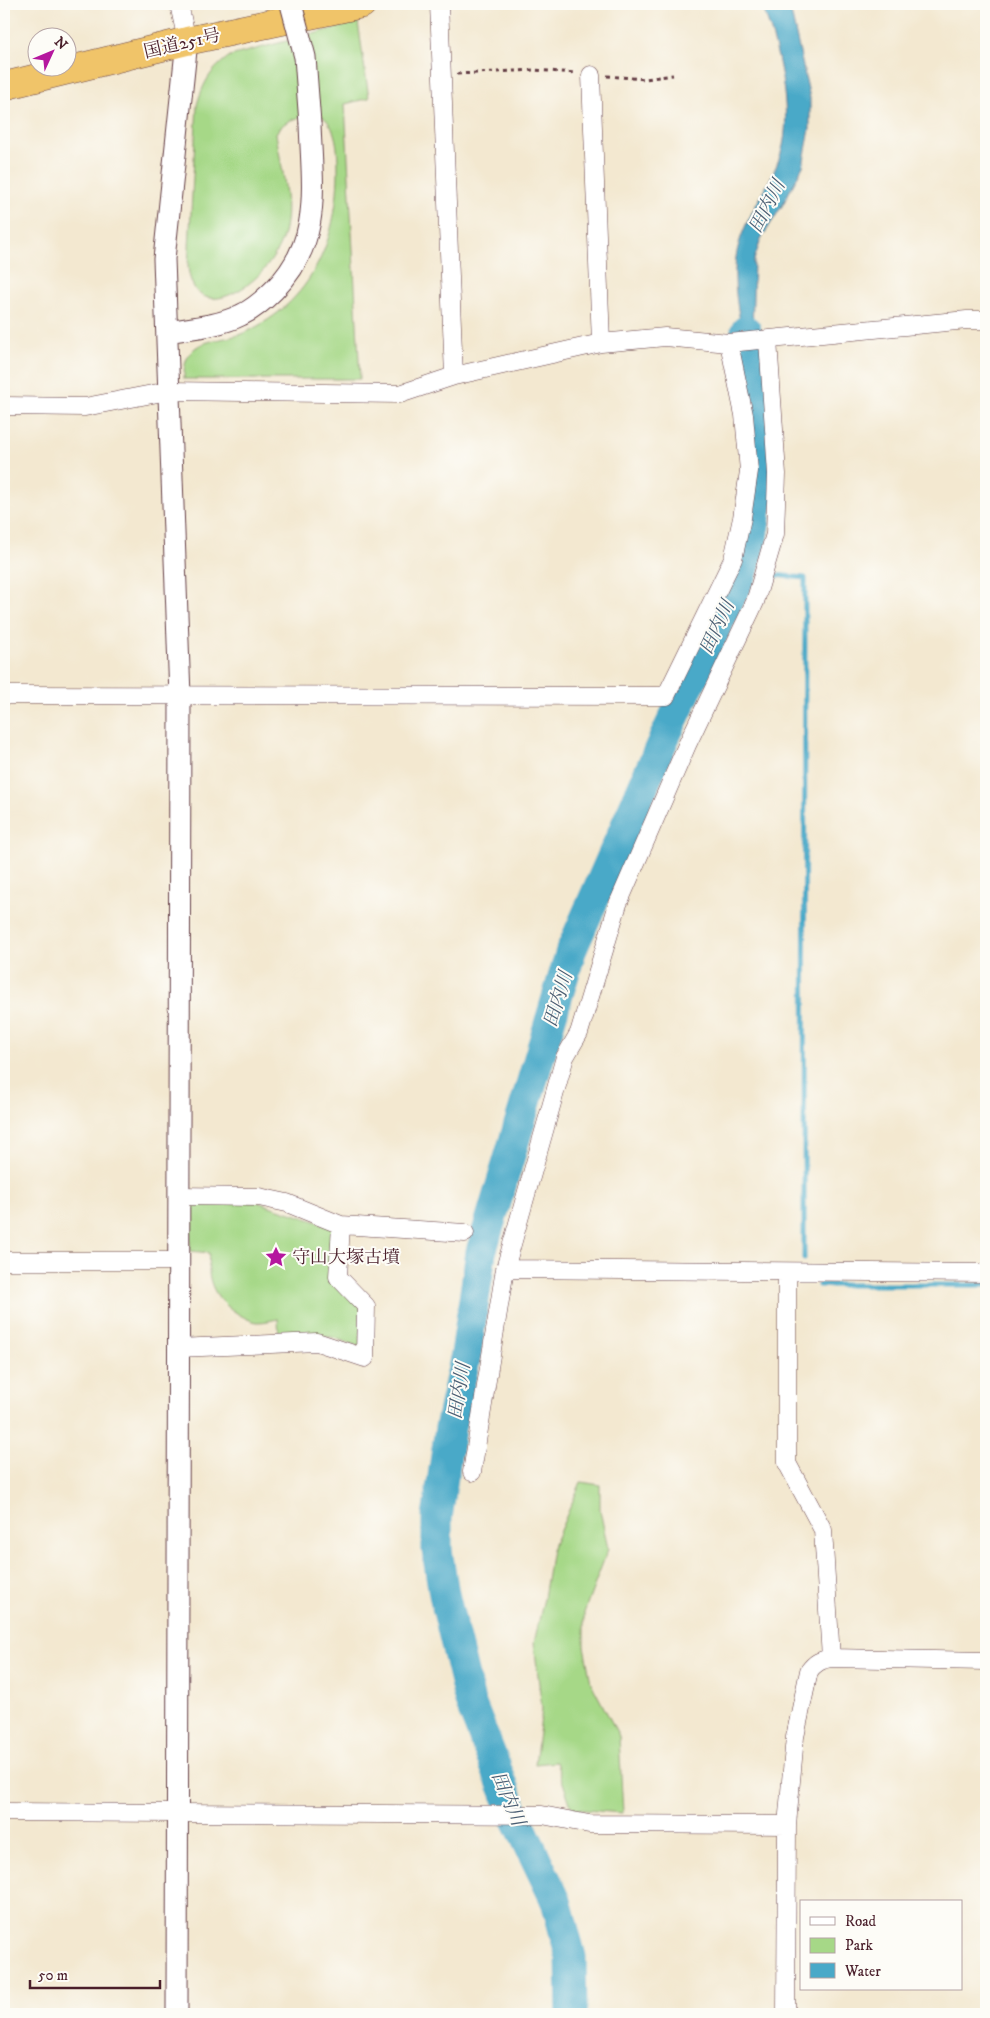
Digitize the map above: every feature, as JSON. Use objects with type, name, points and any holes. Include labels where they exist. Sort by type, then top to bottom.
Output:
[{"type":"highway","name":"国道251号","points":[[4,86],[187,41],[362,4]]},
{"type":"street","points":[[177,2014],[179,1812],[178,1196],[180,696],[164,259],[187,41],[179,4]]},
{"type":"street","points":[[167,332],[218,323],[242,316],[264,300],[283,281],[298,259],[308,236],[312,204],[310,124],[305,57],[292,4]]},
{"type":"street","points":[[439,4],[454,376]]},
{"type":"street","points":[[591,75],[601,343]]},
{"type":"street","points":[[4,406],[85,407],[168,391],[400,394],[454,376],[601,343],[665,337],[732,343],[967,320],[986,320]]},
{"type":"street","points":[[472,1472],[505,1270],[565,1057],[579,1033],[618,904],[687,745],[754,602],[775,534],[777,474],[765,340]]},
{"type":"street","points":[[4,695],[666,696],[733,559],[742,518],[749,471],[744,415],[732,343]]},
{"type":"street","points":[[178,1196],[259,1197],[287,1203],[341,1224],[465,1233]]},
{"type":"street","points":[[178,1348],[317,1342],[365,1358],[366,1306],[338,1277],[341,1224]]},
{"type":"street","points":[[4,1260],[178,1261]]},
{"type":"street","points":[[505,1270],[986,1273]]},
{"type":"street","points":[[787,1272],[787,1463],[823,1530],[831,1658]]},
{"type":"street","points":[[786,2014],[787,1826],[795,1737],[809,1672],[814,1664],[831,1658],[986,1661]]},
{"type":"street","points":[[4,1812],[542,1815],[589,1824],[787,1826]]},
{"type":"path","points":[[442,74],[534,70],[645,79],[673,75]]},
{"type":"green space","points":[[358,22],[369,98],[345,104],[360,379],[184,379],[186,362],[195,348],[246,332],[269,319],[288,304],[303,287],[316,267],[326,246],[332,223],[338,173],[336,142],[332,128],[323,117],[297,118],[281,127],[276,133],[287,205],[285,228],[278,248],[270,262],[257,276],[246,286],[234,293],[209,298],[199,294],[192,283],[188,266],[197,105],[205,83],[213,71],[230,56]]},
{"type":"green space","points":[[257,1202],[336,1228],[334,1280],[361,1308],[360,1347],[332,1337],[279,1338],[278,1319],[261,1322],[251,1321],[231,1309],[218,1297],[209,1273],[209,1253],[190,1251],[191,1203]]},
{"type":"green space","points":[[581,1482],[600,1485],[600,1510],[608,1549],[584,1613],[584,1646],[591,1683],[619,1736],[623,1813],[572,1809],[556,1762],[535,1764],[542,1709],[534,1643],[552,1549]]},
{"type":"water","points":[[761,4],[787,4],[791,12],[810,98],[810,129],[803,166],[782,206],[761,239],[754,260],[751,374],[735,286],[736,257],[744,229],[781,153],[785,137],[786,118],[785,98],[778,57]]},
{"type":"waterway","name":"田内川","points":[[572,2014],[571,1957],[556,1901],[513,1811],[470,1702],[444,1594],[437,1550],[437,1518],[450,1428],[466,1354],[481,1252],[571,951],[661,745],[743,571],[752,539],[762,470],[746,331]]},
{"type":"waterway","points":[[743,571],[755,572]]},
{"type":"waterway","points":[[774,575],[805,578],[804,1259]]},
{"type":"waterway","points":[[819,1285],[986,1285]]},
{"type":"place","name":"守山大塚古墳","points":[[276,1257]]}]
